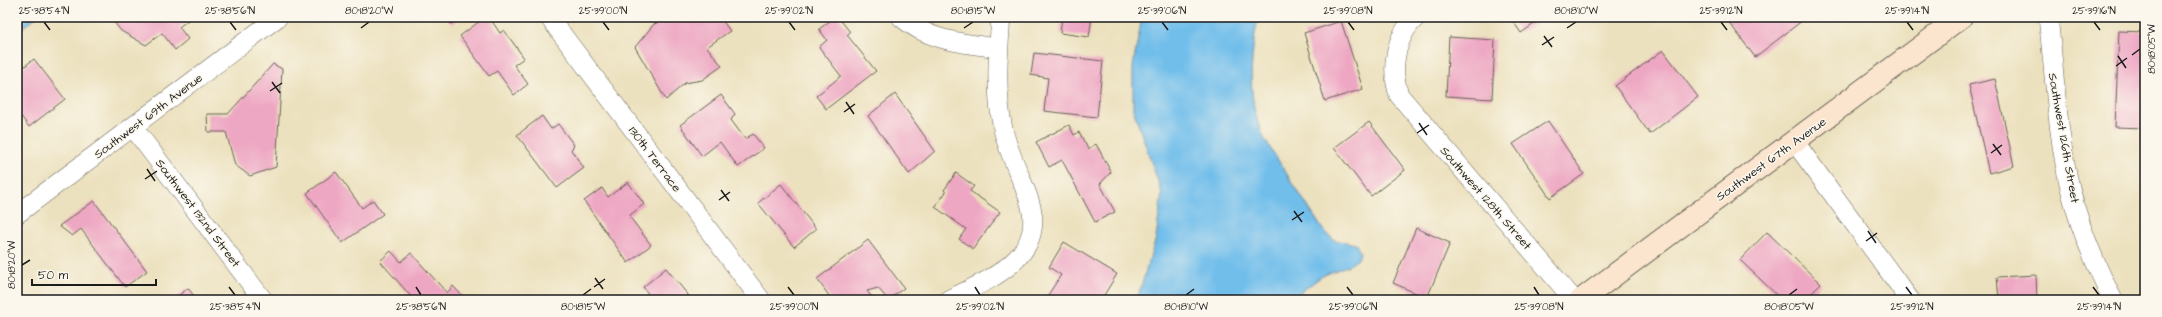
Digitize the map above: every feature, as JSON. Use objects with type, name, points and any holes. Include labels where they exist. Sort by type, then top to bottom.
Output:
[{"type":"main road","name":"Southwest 67th Avenue","points":[[1581,300],[1961,17]]},
{"type":"street","name":"Southwest 69th Avenue","points":[[17,214],[278,17]]},
{"type":"street","name":"130th Terrace","points":[[549,17],[761,300]]},
{"type":"street","points":[[901,17],[915,28],[930,36],[998,48]]},
{"type":"street","points":[[948,300],[991,279],[1006,269],[1022,252],[1031,238],[1032,209],[1003,129],[998,84],[998,48],[1001,17]]},
{"type":"street","name":"Southwest 128th Street","points":[[1416,17],[1404,31],[1398,48],[1394,76],[1399,95],[1574,300]]},
{"type":"street","name":"Southwest 126th Street","points":[[2048,17],[2055,95],[2071,192],[2082,228],[2113,300]]},
{"type":"street","name":"Southwest 132nd Street","points":[[133,127],[263,300]]},
{"type":"street","points":[[1794,141],[1910,300]]},
{"type":"water","points":[[17,17],[36,17],[17,32]]},
{"type":"water","points":[[1142,17],[1258,17],[1253,48],[1251,80],[1255,110],[1265,140],[1323,230],[1334,240],[1356,244],[1360,253],[1358,259],[1351,264],[1322,276],[1290,300],[1137,300],[1156,238],[1162,193],[1133,109],[1133,66]]},
{"type":"building","points":[[110,17],[192,17],[179,27],[188,39],[175,50],[162,33],[146,45],[121,31]]},
{"type":"building","points":[[446,17],[461,17],[451,24]]},
{"type":"building","points":[[485,17],[489,17],[500,33],[504,30],[524,58],[514,65],[528,84],[514,95],[497,71],[489,76],[460,36]]},
{"type":"building","points":[[673,17],[679,17],[688,22],[696,17],[720,17],[730,31],[707,47],[722,66],[702,80],[685,83],[666,100],[635,47],[654,24]]},
{"type":"building","points":[[835,17],[838,17],[850,32],[847,35],[876,71],[826,109],[816,96],[841,76],[819,47],[827,40],[819,29]]},
{"type":"building","points":[[1062,17],[1092,17],[1089,37],[1060,33]]},
{"type":"building","points":[[1510,17],[1544,17],[1521,33]]},
{"type":"building","points":[[1725,17],[1807,17],[1755,57]]},
{"type":"building","points":[[1341,21],[1363,89],[1325,101],[1304,33]]},
{"type":"building","points":[[2119,31],[2145,32],[2145,128],[2115,127]]},
{"type":"building","points":[[1449,37],[1495,40],[1492,99],[1446,96]]},
{"type":"building","points":[[1663,50],[1698,97],[1650,134],[1615,86]]},
{"type":"building","points":[[1034,53],[1103,61],[1097,117],[1044,111],[1048,78],[1031,75]]},
{"type":"building","points":[[34,59],[65,99],[29,127],[17,111],[17,72]]},
{"type":"building","points":[[273,64],[282,69],[276,167],[250,176],[235,165],[226,132],[208,132],[207,114],[228,114]]},
{"type":"building","points":[[1995,79],[2014,166],[1989,173],[1969,85]]},
{"type":"building","points":[[895,94],[935,151],[909,174],[868,116]]},
{"type":"building","points":[[721,95],[735,114],[731,120],[745,139],[753,134],[764,148],[738,167],[720,142],[702,156],[680,125]]},
{"type":"building","points":[[542,116],[551,129],[558,124],[574,145],[571,150],[584,168],[557,188],[517,135]]},
{"type":"building","points":[[1548,121],[1584,174],[1550,198],[1513,144]]},
{"type":"building","points":[[1369,122],[1405,170],[1371,196],[1334,148]]},
{"type":"building","points":[[1069,125],[1074,135],[1079,132],[1088,149],[1096,144],[1111,172],[1100,184],[1115,212],[1095,222],[1062,160],[1049,167],[1036,142]]},
{"type":"building","points":[[336,172],[362,208],[373,200],[383,214],[342,243],[307,193]]},
{"type":"building","points":[[956,173],[974,186],[970,191],[1000,212],[973,249],[959,239],[966,229],[935,207],[946,192],[944,190]]},
{"type":"building","points":[[628,182],[644,204],[629,216],[651,245],[628,263],[584,201],[602,188],[608,197]]},
{"type":"building","points":[[781,184],[816,229],[794,247],[758,203]]},
{"type":"building","points":[[94,201],[147,271],[125,287],[81,229],[72,236],[59,226]]},
{"type":"building","points":[[1416,228],[1450,243],[1427,298],[1393,283]]},
{"type":"building","points":[[1767,232],[1821,284],[1805,300],[1782,300],[1740,260]]},
{"type":"building","points":[[868,240],[904,288],[888,300],[878,288],[867,291],[874,300],[832,300],[817,279]]},
{"type":"building","points":[[1064,242],[1117,274],[1101,300],[1056,300],[1048,295],[1061,275],[1049,267]]},
{"type":"building","points":[[391,251],[401,262],[411,253],[447,293],[453,286],[466,300],[414,300],[380,261]]},
{"type":"building","points":[[666,268],[692,300],[653,300],[643,287]]},
{"type":"building","points":[[2036,275],[2037,300],[1999,300],[1997,277]]},
{"type":"building","points":[[188,288],[197,300],[173,300]]}]
